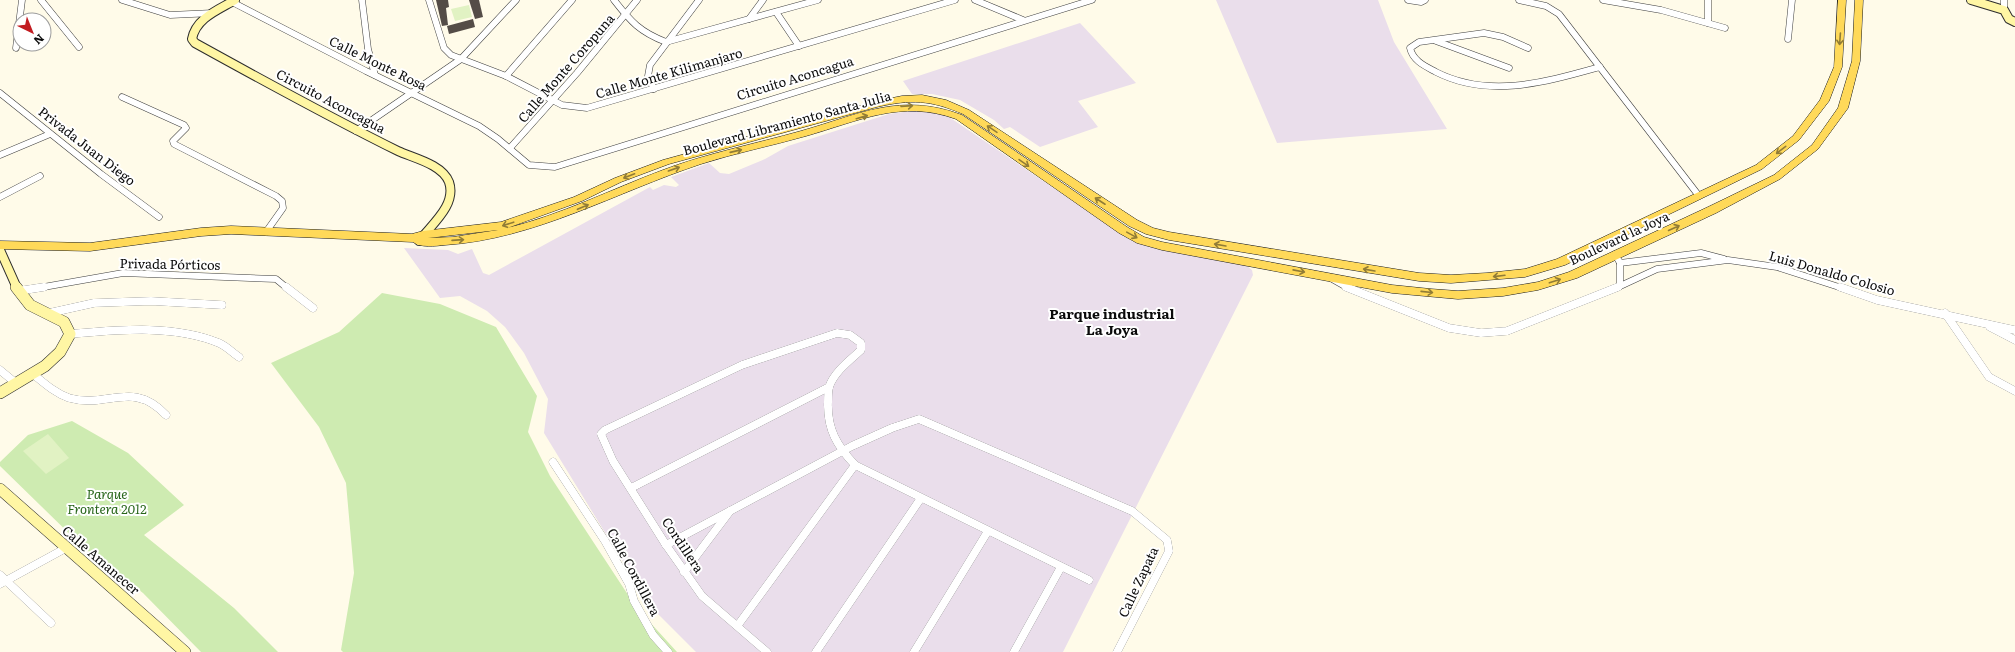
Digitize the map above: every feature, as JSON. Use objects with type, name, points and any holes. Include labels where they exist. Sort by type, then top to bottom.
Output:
[{"type":"main road","name":"Boulevard la Joya","points":[[1259,251],[1419,277],[1451,279],[1525,273],[1561,262],[1759,167],[1796,138],[1824,101],[1838,67],[1842,0]]},
{"type":"main road","name":"Boulevard la Joya","points":[[1260,264],[1392,289],[1458,294],[1503,292],[1538,286],[1618,259],[1777,177],[1815,147],[1843,108],[1856,61],[1859,0]]},
{"type":"main road","name":"Boulevard Libramiento Santa Julia","points":[[418,238],[502,226],[578,200],[618,180],[673,160],[877,104],[903,98],[922,97],[941,101],[966,112],[1133,223],[1150,231],[1169,236],[1259,251]]},
{"type":"main road","name":"Boulevard Libramiento Santa Julia","points":[[0,245],[90,247],[201,232],[266,232],[464,240],[499,235],[551,219],[650,177],[699,161],[796,136],[902,106],[916,106],[945,110],[959,117],[1098,213],[1141,240],[1175,250],[1260,264]]},
{"type":"street","points":[[20,12],[22,0]]},
{"type":"street","points":[[41,0],[55,15],[68,36],[79,47]]},
{"type":"street","points":[[122,0],[170,15],[213,13]]},
{"type":"street","points":[[362,0],[368,49],[375,75]]},
{"type":"street","name":"Calle Monte Kilimanjaro","points":[[429,0],[444,48],[451,55],[506,76],[554,101],[570,107],[587,108],[955,0]]},
{"type":"street","points":[[356,131],[461,58],[516,0]]},
{"type":"street","points":[[506,76],[572,0]]},
{"type":"street","points":[[614,0],[626,15],[646,34],[666,42],[818,0]]},
{"type":"street","name":"Calle Monte Coropuna","points":[[510,148],[554,101],[637,0]]},
{"type":"street","points":[[654,89],[648,77],[648,70],[666,42],[699,0]]},
{"type":"street","points":[[749,19],[763,0]]},
{"type":"street","points":[[975,0],[1023,20]]},
{"type":"street","name":"Circuito Aconcagua","points":[[510,148],[529,165],[555,167],[1023,20],[1092,0]]},
{"type":"street","points":[[1408,0],[1421,2],[1425,0]]},
{"type":"street","points":[[1519,0],[1546,6],[1559,14],[1699,196]]},
{"type":"street","points":[[1603,0],[1652,8],[1725,28]]},
{"type":"street","points":[[1651,0],[1652,8]]},
{"type":"street","points":[[1708,0],[1708,23]]},
{"type":"street","points":[[1788,39],[1792,0]]},
{"type":"street","points":[[1971,0],[2004,10],[2012,20]]},
{"type":"street","points":[[2004,0],[2004,10]]},
{"type":"street","name":"Circuito Aconcagua","points":[[234,1],[213,13],[194,30],[192,39],[356,131],[435,168],[448,177],[451,189],[447,205],[442,213],[418,238]]},
{"type":"street","name":"Calle Monte Rosa","points":[[234,1],[375,75],[479,126],[510,148]]},
{"type":"street","points":[[776,12],[799,46]]},
{"type":"street","points":[[1528,48],[1503,37],[1484,33],[1420,42],[1410,48],[1411,55],[1416,60],[1433,71],[1454,80],[1477,86],[1495,88],[1524,84],[1600,67]]},
{"type":"street","points":[[1434,40],[1509,68]]},
{"type":"street","name":"Privada Juan Diego","points":[[0,93],[50,134],[160,217]]},
{"type":"street","points":[[122,97],[184,125],[186,128],[185,131],[173,141],[174,144],[276,196],[282,201],[283,208],[266,232]]},
{"type":"street","points":[[0,155],[50,134]]},
{"type":"street","points":[[0,197],[40,176]]},
{"type":"street","points":[[0,250],[18,291],[30,305],[49,313],[64,322],[70,334]]},
{"type":"street","points":[[1620,286],[1618,259],[1701,253],[1728,260]]},
{"type":"street","name":"Luis Donaldo Colosio","points":[[1330,278],[1344,286],[1449,328],[1481,333],[1508,331],[1620,286],[1657,269],[1728,260],[1777,267],[1813,277],[1877,300],[1945,313],[2015,330]]},
{"type":"street","name":"Privada Pórticos","points":[[18,291],[123,273],[276,279],[313,308]]},
{"type":"street","points":[[49,313],[94,303],[137,301],[222,305]]},
{"type":"street","points":[[1945,313],[1989,377],[2015,391]]},
{"type":"street","points":[[1977,321],[2015,340]]},
{"type":"street","points":[[70,334],[111,330],[185,335],[220,344],[239,357]]},
{"type":"street","name":"Cordillera","points":[[767,652],[738,625],[702,596],[666,545],[614,461],[601,434],[605,430],[742,365],[837,334],[846,333],[854,335],[861,343],[861,350],[846,363],[829,387]]},
{"type":"street","points":[[0,392],[17,384],[45,366],[60,352],[70,334]]},
{"type":"street","points":[[0,370],[17,384]]},
{"type":"street","points":[[33,374],[49,388],[68,397],[93,400],[131,396],[146,398],[158,404],[166,415]]},
{"type":"street","points":[[829,387],[827,408],[829,429],[841,451],[855,465],[1089,580]]},
{"type":"street","points":[[631,488],[829,387]]},
{"type":"street","name":"Calle Zapata","points":[[666,545],[732,508],[841,451],[904,422],[919,419],[1132,511],[1167,540],[1169,552],[1118,652]]},
{"type":"street","name":"Calle Cordillera","points":[[553,462],[605,541],[629,584],[634,601],[653,635],[668,652]]},
{"type":"street","points":[[738,625],[855,465]]},
{"type":"street","name":"Calle Amanecer","points":[[0,489],[185,652]]},
{"type":"street","points":[[816,652],[921,498]]},
{"type":"street","points":[[684,572],[732,508]]},
{"type":"street","points":[[914,652],[988,531]]},
{"type":"street","points":[[51,623],[2,580],[66,548]]},
{"type":"street","points":[[1014,652],[1061,567]]},
{"type":"shaded area","points":[[1216,0],[1378,0],[1394,42],[1447,129],[1277,143]]},
{"type":"shaded area","points":[[1080,23],[1136,83],[1078,101],[1098,127],[1040,147],[1010,127],[1004,129],[994,120],[960,100],[932,94],[912,94],[903,81]]},
{"type":"shaded area","points":[[918,110],[942,114],[952,119],[1132,241],[1154,248],[1243,263],[1252,270],[1253,275],[1063,652],[696,652],[650,606],[544,433],[548,399],[524,353],[505,327],[487,311],[460,296],[440,298],[404,248],[448,250],[458,254],[472,249],[483,273],[489,275],[650,187],[653,190],[664,185],[676,187],[679,185],[671,177],[709,163],[720,173],[729,174],[765,159],[788,146],[889,114]]},
{"type":"green space","points":[[469,5],[472,17],[455,21],[451,9]]},
{"type":"green space","points":[[382,293],[440,304],[496,327],[537,396],[528,432],[550,476],[636,607],[677,652],[343,652],[341,650],[354,573],[346,483],[319,427],[271,363],[339,332]]},
{"type":"green space","name":"Parque Frontera 2012","points":[[72,421],[128,453],[184,505],[144,535],[234,608],[278,652],[201,652],[143,593],[83,547],[0,466],[0,462],[28,435]]},
{"type":"green space","points":[[48,434],[69,458],[46,474],[23,451]]},
{"type":"building","points":[[436,0],[448,0],[449,7],[446,8],[448,25],[442,26]]},
{"type":"building","points":[[469,0],[479,0],[483,17],[475,19]]},
{"type":"building","points":[[473,19],[475,27],[449,34],[447,26]]},
{"type":"district","name":"Parque industrial La Joya","points":[[1112,322]]}]
